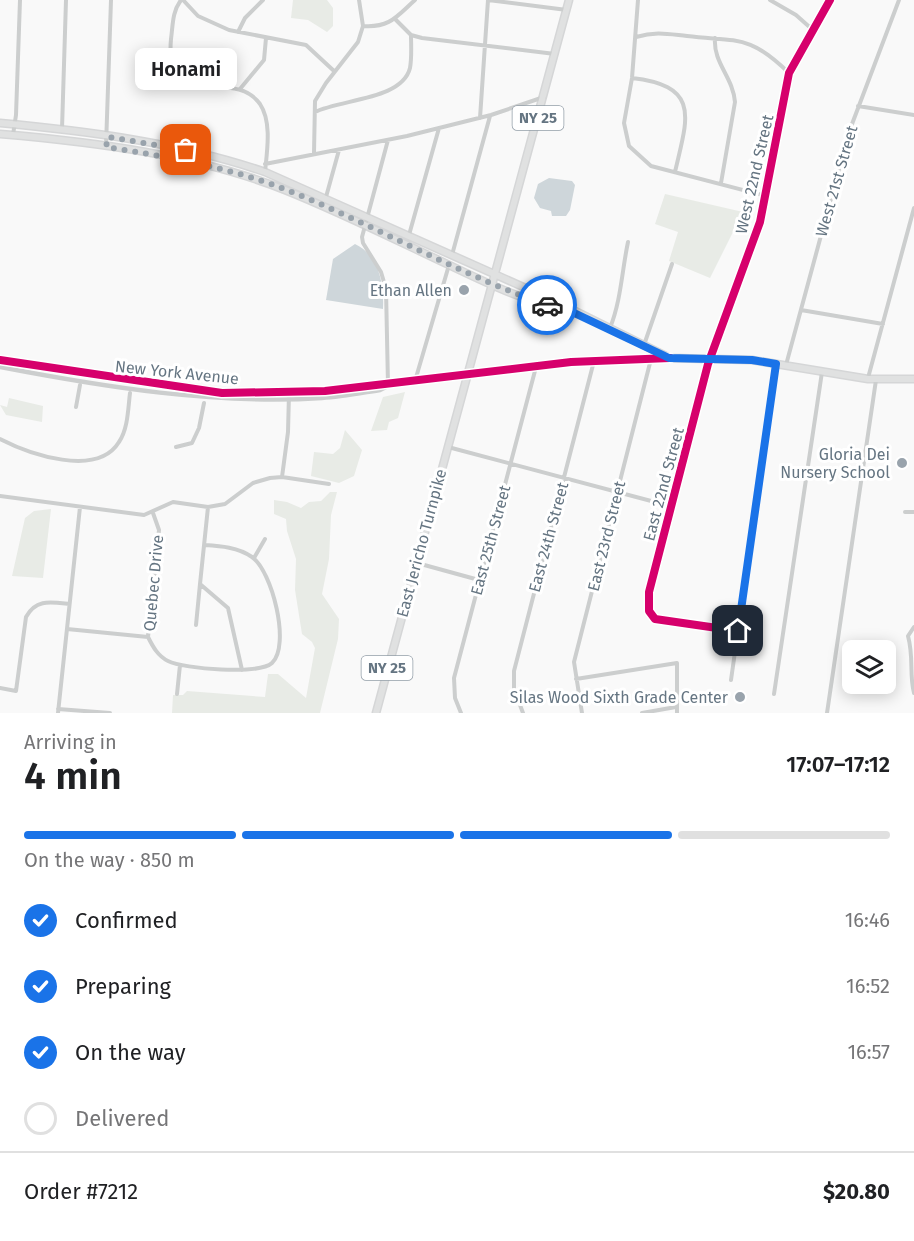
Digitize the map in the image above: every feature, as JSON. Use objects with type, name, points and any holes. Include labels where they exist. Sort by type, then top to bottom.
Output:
[{"type":"main road","name":"NY 25","points":[[468,374],[569,0]]},
{"type":"main road","points":[[0,122],[108,137],[265,168],[557,302],[570,311]]},
{"type":"main road","points":[[0,134],[106,147],[261,177],[265,168]]},
{"type":"main road","points":[[228,170],[365,226],[491,285],[570,311],[669,358]]},
{"type":"main road","points":[[262,182],[270,177],[286,179]]},
{"type":"main road","points":[[644,345],[679,356],[699,358]]},
{"type":"main road","name":"New York Avenue","points":[[669,358],[710,358],[786,365],[876,380],[914,379]]},
{"type":"main road","name":"East Jericho Turnpike","points":[[376,713],[468,374]]},
{"type":"street","points":[[13,135],[20,0]]},
{"type":"street","points":[[62,130],[66,0]]},
{"type":"street","points":[[106,147],[111,0]]},
{"type":"street","points":[[334,71],[306,45],[238,32],[198,16],[182,0],[173,16],[170,57],[175,72],[194,85],[240,89],[255,98],[264,112],[265,168],[314,153],[388,140],[480,118],[544,97]]},
{"type":"street","points":[[238,32],[245,18],[263,0]]},
{"type":"street","points":[[314,153],[314,112],[318,94],[334,71],[351,53],[363,26],[359,0]]},
{"type":"street","points":[[363,26],[374,27],[396,20],[415,0]]},
{"type":"street","points":[[480,118],[483,46],[488,0],[567,10]]},
{"type":"street","points":[[638,0],[632,78],[624,123],[627,140],[642,160],[651,166],[766,196]]},
{"type":"street","points":[[770,0],[785,7],[814,31]]},
{"type":"street","name":"West 22nd Street","points":[[710,358],[757,230],[766,196],[789,73],[830,0]]},
{"type":"street","name":"West 21st Street","points":[[786,365],[858,106],[898,0]]},
{"type":"street","points":[[396,20],[411,35],[432,40],[556,54]]},
{"type":"street","points":[[636,37],[658,32],[732,38],[758,47],[789,73]]},
{"type":"street","points":[[314,112],[337,102],[388,92],[397,87],[410,68],[411,35]]},
{"type":"street","points":[[240,89],[264,60],[266,38]]},
{"type":"street","points":[[715,38],[716,56],[734,89],[735,102],[721,183]]},
{"type":"street","points":[[632,78],[656,80],[669,86],[683,102],[686,121],[675,172]]},
{"type":"street","points":[[858,106],[914,115]]},
{"type":"street","points":[[452,255],[491,115]]},
{"type":"street","points":[[409,235],[439,128]]},
{"type":"street","points":[[388,140],[367,216],[363,243],[381,272],[386,289],[388,386]]},
{"type":"street","points":[[326,197],[339,150]]},
{"type":"street","points":[[868,379],[914,208]]},
{"type":"street","points":[[609,329],[628,242]]},
{"type":"street","points":[[651,359],[644,345],[672,264]]},
{"type":"street","points":[[415,382],[449,266]]},
{"type":"street","points":[[801,310],[883,324]]},
{"type":"street","name":"New York Avenue","points":[[0,367],[142,389],[222,397],[289,399],[323,398],[468,374],[595,360],[669,358]]},
{"type":"street","name":"East 22nd Street","points":[[710,358],[649,592],[649,611],[652,617],[738,631]]},
{"type":"street","name":"East 23rd Street","points":[[582,713],[576,679],[576,654],[651,359]]},
{"type":"street","name":"New York Avenue","points":[[0,360],[222,393],[289,393],[380,384],[388,386]]},
{"type":"street","name":"East 24th Street","points":[[523,713],[514,689],[514,671],[595,360]]},
{"type":"street","points":[[731,680],[776,364]]},
{"type":"street","name":"East 25th Street","points":[[461,713],[455,698],[454,678],[536,367]]},
{"type":"street","points":[[774,694],[822,372]]},
{"type":"street","points":[[827,713],[876,380]]},
{"type":"street","points":[[76,407],[80,385]]},
{"type":"street","points":[[0,440],[30,453],[81,461],[99,459],[115,448],[121,440],[125,431],[130,393]]},
{"type":"street","points":[[282,477],[288,432],[289,393]]},
{"type":"street","points":[[176,447],[192,443],[199,428],[204,403]]},
{"type":"street","points":[[448,447],[670,506]]},
{"type":"street","points":[[0,496],[135,515],[153,513],[165,504],[173,502],[208,507],[232,501],[253,483],[282,477],[329,484]]},
{"type":"street","points":[[322,491],[323,483]]},
{"type":"street","points":[[80,507],[58,711],[110,713]]},
{"type":"street","points":[[196,625],[208,507]]},
{"type":"street","points":[[905,512],[914,512]]},
{"type":"street","name":"Quebec Drive","points":[[153,513],[159,530],[148,637],[162,658],[180,665],[242,670],[258,669],[272,663],[281,639],[270,584],[254,558]]},
{"type":"street","points":[[204,545],[231,548],[254,558],[266,539]]},
{"type":"street","points":[[416,563],[480,580]]},
{"type":"street","points":[[200,584],[228,608],[242,670]]},
{"type":"street","points":[[0,688],[16,691],[26,617],[30,610],[43,602],[69,604]]},
{"type":"street","points":[[914,627],[909,636],[913,652],[914,693]]},
{"type":"street","points":[[67,629],[148,637]]},
{"type":"street","points":[[576,679],[677,663],[677,713]]},
{"type":"street","points":[[177,694],[180,665]]},
{"type":"street","points":[[642,713],[677,707]]},
{"type":"shaded area","points":[[293,0],[327,0],[333,8],[333,26],[327,32],[308,20],[291,18]]},
{"type":"shaded area","points":[[549,178],[572,181],[575,185],[570,210],[566,216],[552,216],[551,211],[540,208],[534,198],[538,184]]},
{"type":"shaded area","points":[[665,194],[743,212],[710,278],[669,261],[678,232],[655,224]]},
{"type":"shaded area","points":[[355,244],[370,256],[379,272],[383,290],[383,309],[326,300],[333,259]]},
{"type":"shaded area","points":[[405,392],[398,418],[389,422],[387,430],[371,431],[383,397]]},
{"type":"shaded area","points":[[9,398],[43,406],[42,422],[6,415],[0,405],[7,407]]},
{"type":"shaded area","points":[[345,430],[362,450],[354,476],[339,483],[311,476],[314,452],[333,454],[340,448]]},
{"type":"shaded area","points":[[330,492],[337,492],[331,515],[329,559],[322,594],[339,619],[338,639],[320,713],[172,713],[173,695],[183,695],[187,691],[265,697],[268,674],[278,674],[306,698],[315,648],[312,642],[302,634],[295,590],[296,559],[287,531],[286,519],[274,514],[274,500],[301,508],[309,502],[321,501]]},
{"type":"shaded area","points":[[51,509],[43,578],[12,576],[25,518],[34,511]]},
{"type":"cycle path","points":[[738,631],[655,619],[649,611],[649,592],[708,364],[760,222],[789,73],[830,0]]},
{"type":"cycle path","points":[[0,360],[222,393],[325,391],[571,362],[670,358]]},
{"type":"way so far","points":[[186,150],[108,137],[106,147],[205,165],[245,175],[287,191],[491,285],[547,305]]},
{"type":"place","name":"Honami","points":[[186,150]]},
{"type":"place","name":"Ethan Allen","points":[[464,290]]},
{"type":"place","name":"Gloria Dei Nursery School","points":[[902,463]]},
{"type":"place","name":"Silas Wood Sixth Grade Center","points":[[740,697]]},
{"type":"route","points":[[547,305],[570,311],[669,358],[752,360],[776,364],[738,631]]}]
